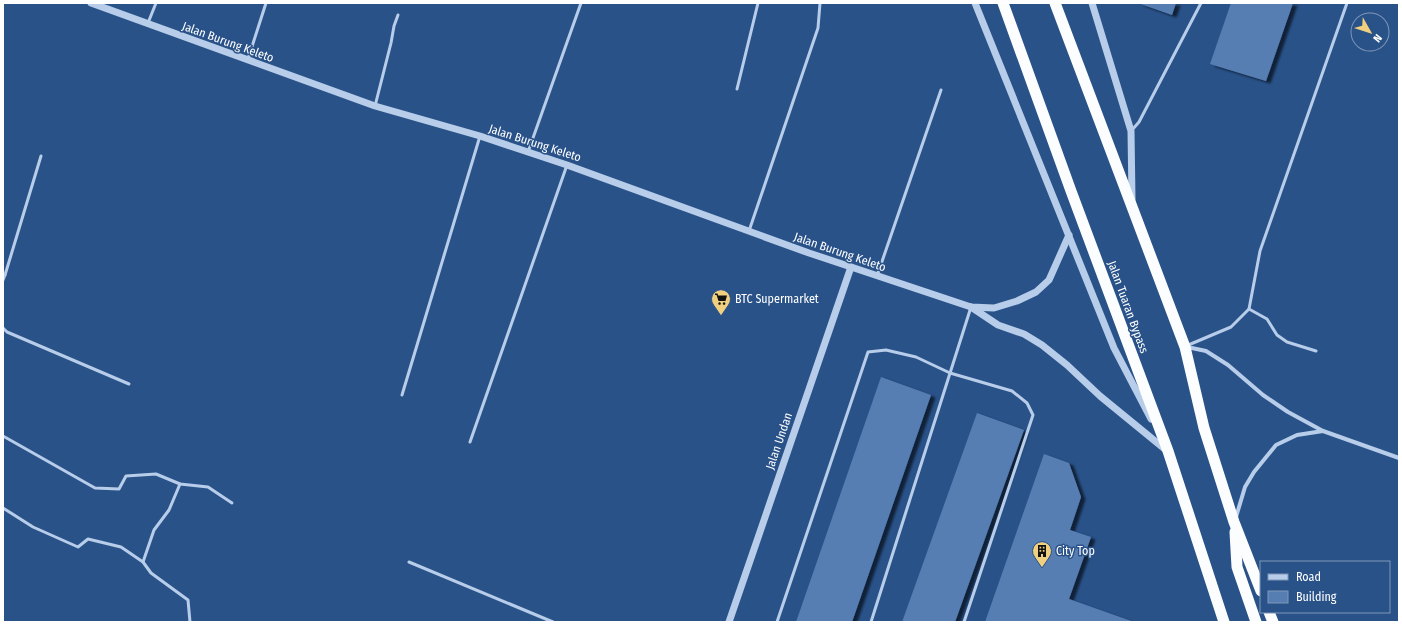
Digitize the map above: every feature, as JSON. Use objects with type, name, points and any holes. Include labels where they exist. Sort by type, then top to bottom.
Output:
[{"type":"highway","name":"Jalan Tuaran Bypass","points":[[1003,3],[1168,452],[1224,622]]},
{"type":"highway","points":[[1055,3],[1185,347],[1204,428],[1234,522],[1260,588]]},
{"type":"highway","points":[[1234,522],[1237,567],[1256,622]]},
{"type":"street","name":"Jalan Burung Keleto","points":[[91,3],[375,106],[480,136],[567,165],[809,254],[971,306],[994,308],[1017,301],[1036,292],[1049,280],[1069,235]]},
{"type":"street","points":[[975,3],[1114,348],[1168,452]]},
{"type":"street","points":[[1092,3],[1131,131],[1132,208]]},
{"type":"street","name":"Jalan Undan","points":[[729,622],[851,267]]},
{"type":"street","name":"Jalan Burung Keleto","points":[[971,306],[998,325],[1024,334],[1042,344],[1100,396],[1168,452]]},
{"type":"street","points":[[1185,347],[1206,351],[1228,365],[1269,399],[1288,412],[1323,430],[1399,458]]},
{"type":"street","points":[[1234,522],[1245,487],[1254,472],[1276,445],[1297,435],[1323,430]]},
{"type":"lane","points":[[148,24],[156,3]]},
{"type":"lane","points":[[248,60],[266,3]]},
{"type":"lane","points":[[528,152],[581,3]]},
{"type":"lane","points":[[737,89],[758,3]]},
{"type":"lane","points":[[749,231],[818,28],[820,3]]},
{"type":"lane","points":[[1131,131],[1139,122],[1201,3]]},
{"type":"lane","points":[[1185,347],[1231,327],[1249,309],[1260,250],[1347,3]]},
{"type":"lane","points":[[375,106],[398,15]]},
{"type":"lane","points":[[877,276],[941,90]]},
{"type":"lane","points":[[402,395],[480,136]]},
{"type":"lane","points":[[3,280],[40,156]]},
{"type":"lane","points":[[470,442],[567,165]]},
{"type":"lane","points":[[871,622],[971,306]]},
{"type":"lane","points":[[1249,309],[1267,319],[1277,335],[1287,342],[1316,351]]},
{"type":"lane","points":[[3,328],[7,332],[129,384]]},
{"type":"lane","points":[[777,622],[868,352],[886,350],[916,357],[950,373],[1012,391],[1027,403],[1033,415],[964,622]]},
{"type":"lane","points":[[3,436],[95,488],[119,489],[126,476],[156,474],[180,484],[208,487],[232,503]]},
{"type":"lane","points":[[143,562],[154,530],[169,510],[180,484]]},
{"type":"lane","points":[[3,508],[33,528],[78,547],[88,539],[121,547],[143,562],[151,573],[188,600],[190,622]]},
{"type":"lane","points":[[409,562],[553,622]]},
{"type":"building","points":[[1138,3],[1176,3],[1172,15]]},
{"type":"building","points":[[1231,3],[1293,3],[1266,81],[1210,64]]},
{"type":"building","points":[[881,377],[931,395],[852,622],[796,622]]},
{"type":"building","points":[[977,413],[1024,430],[955,622],[902,622]]},
{"type":"building","name":"City Top","points":[[1044,454],[1069,463],[1081,497],[1070,530],[1091,537],[1069,599],[1134,622],[985,622]]},
{"type":"place","name":"BTC Supermarket","points":[[721,316]]},
{"type":"place","name":"City Top","points":[[1042,568]]}]
